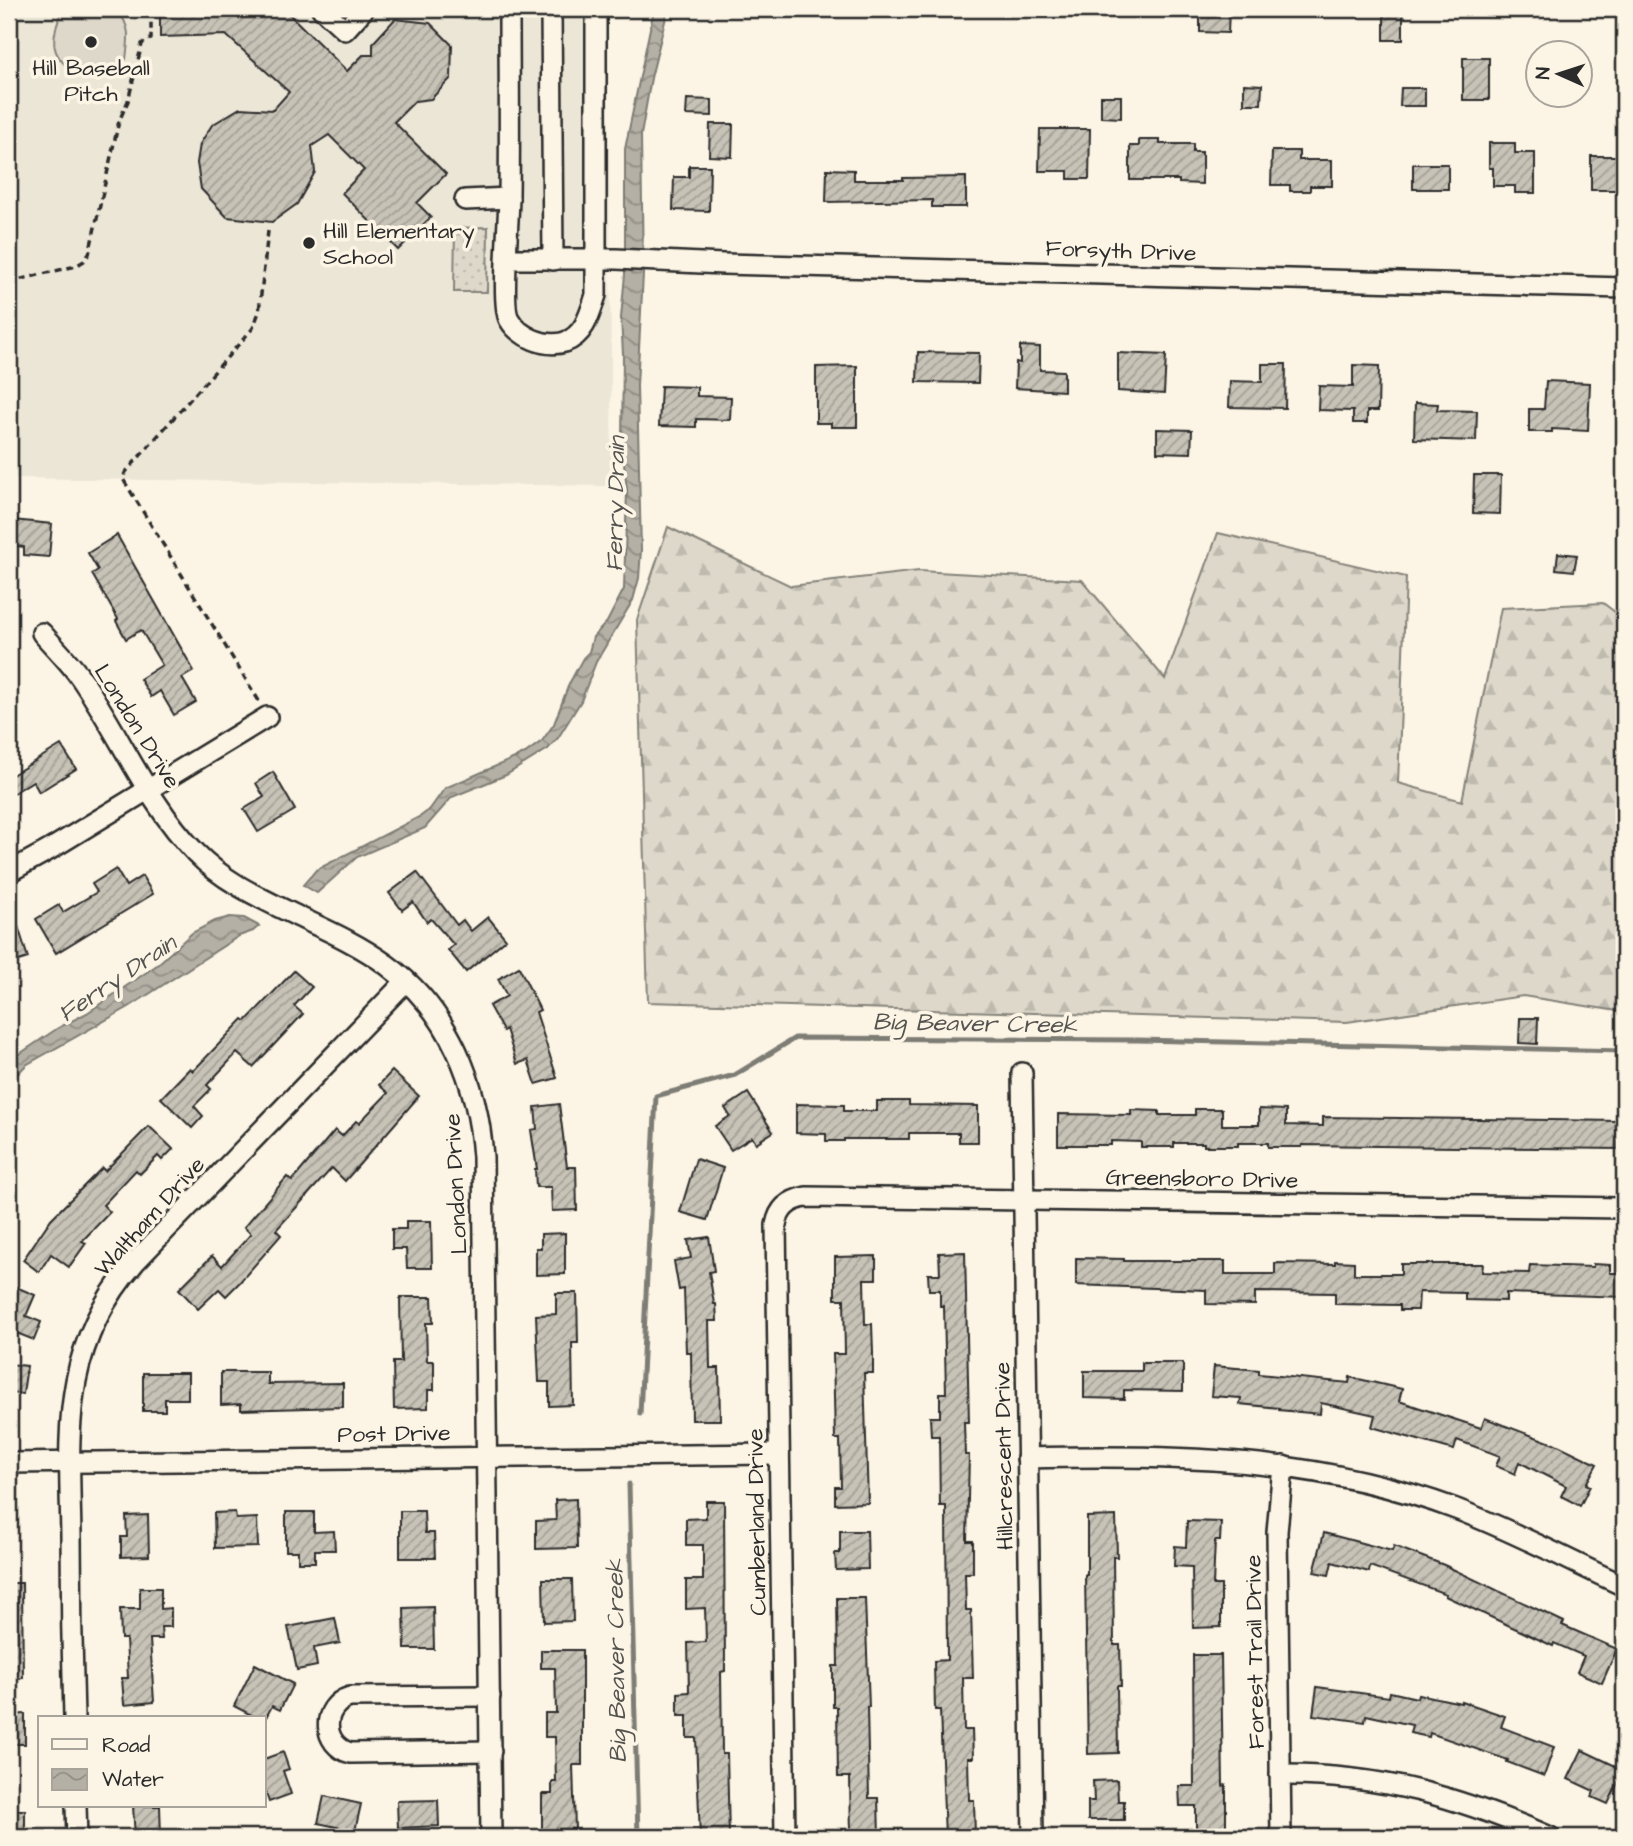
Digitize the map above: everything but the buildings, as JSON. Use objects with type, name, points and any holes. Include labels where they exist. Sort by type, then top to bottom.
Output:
[{"type":"street","points":[[322,9],[345,30],[364,9]]},
{"type":"street","points":[[509,9],[508,318],[524,336],[544,343],[564,342],[581,332],[611,259],[596,9]]},
{"type":"street","points":[[551,9],[553,260]]},
{"type":"street","points":[[465,200],[509,198]]},
{"type":"street","name":"Forsyth Drive","points":[[507,259],[611,259],[1624,288]]},
{"type":"street","name":"London Drive","points":[[42,633],[79,675],[149,790],[184,841],[214,869],[252,893],[367,951],[406,981],[432,1009],[467,1073],[480,1124],[482,1157],[491,1837]]},
{"type":"street","points":[[9,872],[149,790],[264,712]]},
{"type":"street","name":"Waltham Drive","points":[[74,1716],[69,1462],[71,1407],[79,1364],[95,1320],[122,1277],[406,981]]},
{"type":"street","name":"Hillcrescent Drive","points":[[1022,1073],[1033,1837]]},
{"type":"street","name":"Greensboro Drive","points":[[782,1208],[791,1201],[806,1197],[1624,1208]]},
{"type":"street","name":"Cumberland Drive","points":[[782,1208],[776,1225],[785,1837]]},
{"type":"street","name":"Post Drive","points":[[9,1463],[779,1454]]},
{"type":"street","points":[[1027,1458],[1180,1457],[1283,1466],[1370,1482],[1455,1509],[1549,1549],[1624,1586]]},
{"type":"street","name":"Forest Trail Drive","points":[[1281,1837],[1277,1532],[1283,1466]]},
{"type":"street","points":[[490,1696],[350,1697],[335,1706],[328,1723],[331,1739],[337,1746],[351,1753],[491,1751]]},
{"type":"street","points":[[1280,1775],[1348,1777],[1411,1788],[1465,1804],[1550,1837]]},
{"type":"street","points":[[76,1808],[77,1837]]},
{"type":"path","points":[[9,282],[76,266],[89,254],[119,121],[128,102],[142,44],[151,39],[150,9]]},
{"type":"path","points":[[264,712],[123,479],[125,473],[253,328],[259,312],[268,231]]},
{"type":"shaded area","name":"Hill Elementary School","points":[[9,9],[608,9],[612,486],[9,478]]},
{"type":"green space","name":"Hill Baseball Pitch","points":[[63,9],[117,9],[128,32],[126,59],[110,71],[81,77],[70,70],[55,48],[55,30]]},
{"type":"green space","points":[[488,227],[487,292],[454,292],[455,228]]},
{"type":"green space","points":[[668,527],[791,586],[919,571],[1082,580],[1165,679],[1218,533],[1406,577],[1398,783],[1462,801],[1501,608],[1603,603],[1624,619],[1624,1012],[1523,996],[1347,1022],[648,1002],[637,620]]},
{"type":"water","name":"Ferry Drain","points":[[654,9],[668,9],[651,78],[641,135],[643,274],[637,386],[641,550],[639,578],[633,600],[596,662],[581,701],[548,749],[506,775],[452,797],[425,828],[357,857],[317,893],[303,885],[316,870],[421,816],[430,809],[445,788],[524,754],[542,741],[554,724],[569,684],[589,652],[593,637],[607,622],[624,589],[627,490],[622,445],[621,318],[625,274],[625,149]]},
{"type":"water","name":"Ferry Drain","points":[[230,917],[244,918],[259,926],[129,1007],[26,1065],[9,1083],[9,1061],[58,1028],[87,1013],[157,965],[192,933],[215,921]]},
{"type":"waterway","name":"Big Beaver Creek","points":[[640,1414],[656,1096],[735,1075],[795,1038],[1138,1040],[1624,1051]]},
{"type":"waterway","name":"Big Beaver Creek","points":[[629,1484],[638,1837]]},
{"type":"place","name":"Hill Baseball Pitch","points":[[91,42]]},
{"type":"place","name":"Hill Elementary School","points":[[309,243]]}]
